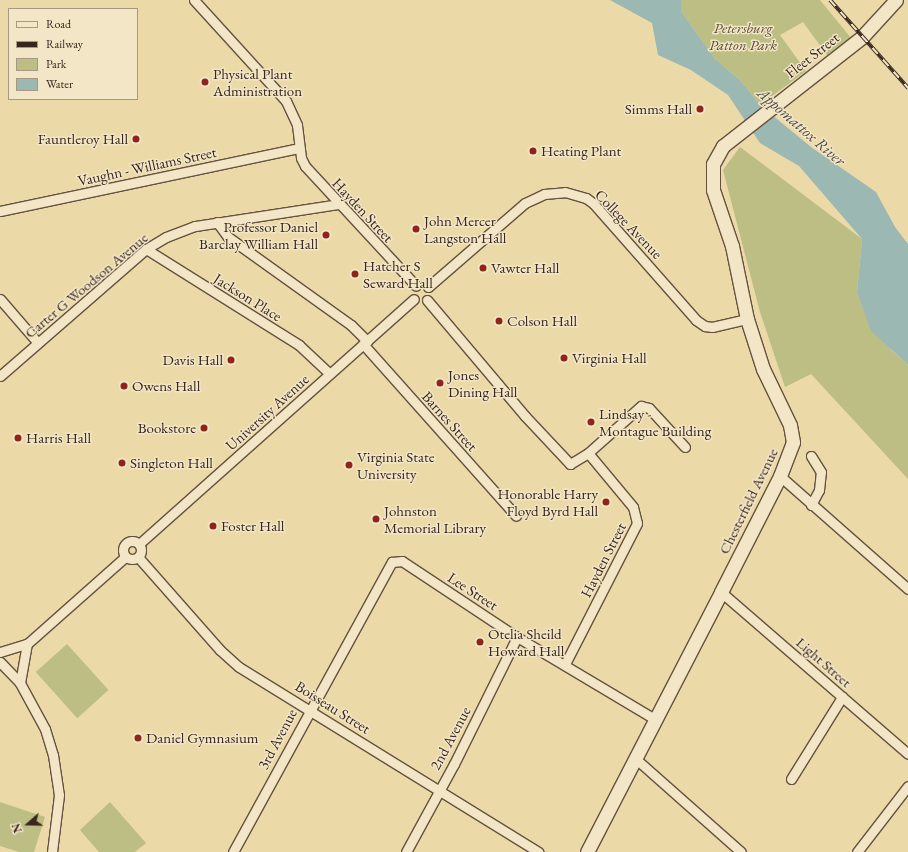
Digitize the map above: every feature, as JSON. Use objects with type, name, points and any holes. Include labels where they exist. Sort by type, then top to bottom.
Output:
[{"type":"main road","name":"Fleet Street","points":[[742,130],[862,37],[896,0]]},
{"type":"main road","name":"Chesterfield Avenue","points":[[587,852],[780,476],[791,449],[792,433],[763,369],[747,319],[732,246],[712,183],[717,155],[723,146],[742,130]]},
{"type":"street","name":"Hayden Street","points":[[194,0],[286,101],[297,125],[304,166],[416,286]]},
{"type":"street","name":"Vaughn - Williams Street","points":[[0,211],[300,148]]},
{"type":"street","name":"College Avenue","points":[[428,287],[525,203],[544,194],[565,192],[586,198],[599,209],[696,320],[706,326],[712,327],[747,319]]},
{"type":"street","name":"Carter G Woodson Avenue","points":[[0,376],[146,249],[180,230],[217,222],[338,204]]},
{"type":"street","name":"Barnes Street","points":[[217,222],[228,237],[350,325],[516,516]]},
{"type":"street","name":"Jackson Place","points":[[146,249],[299,345],[330,374]]},
{"type":"street","points":[[423,285],[428,287],[430,294],[427,300],[419,302],[414,299],[412,292],[416,286],[423,285]]},
{"type":"street","points":[[0,299],[38,343]]},
{"type":"street","name":"University Avenue","points":[[0,652],[27,644],[125,557],[125,545],[133,541],[139,544],[414,299]]},
{"type":"street","points":[[427,300],[525,416],[570,464],[588,453],[640,406],[649,408],[684,447]]},
{"type":"street","name":"Hayden Street","points":[[565,664],[637,523],[633,507],[588,453]]},
{"type":"street","points":[[811,456],[821,472],[819,490],[811,505]]},
{"type":"street","points":[[780,476],[811,505],[908,589]]},
{"type":"street","points":[[125,557],[131,560],[138,557],[141,552],[139,544]]},
{"type":"street","name":"Boisseau Street","points":[[138,557],[220,650],[239,667],[310,708],[538,852]]},
{"type":"street","name":"Lee Street","points":[[398,561],[402,561],[517,637],[565,664],[656,720]]},
{"type":"street","name":"3rd Avenue","points":[[233,852],[389,565],[398,561]]},
{"type":"street","name":"Light Street","points":[[721,592],[908,754]]},
{"type":"street","name":"2nd Avenue","points":[[406,852],[471,730],[517,637]]},
{"type":"street","points":[[20,683],[27,644]]},
{"type":"street","points":[[0,662],[20,683],[45,729],[54,761],[59,795],[52,852]]},
{"type":"street","points":[[791,778],[842,697]]},
{"type":"street","points":[[636,759],[741,852]]},
{"type":"street","points":[[857,852],[908,786]]},
{"type":"green space","name":"Petersburg Patton Park","points":[[681,0],[820,0],[851,38],[827,55],[803,22],[780,35],[806,71],[760,105],[740,80],[715,59],[681,11]]},
{"type":"green space","points":[[740,147],[862,239],[857,292],[890,349],[908,365],[908,479],[811,374],[785,387],[760,312],[723,170]]},
{"type":"green space","points":[[67,644],[108,690],[77,718],[36,672]]},
{"type":"green space","points":[[0,802],[45,817],[34,852],[19,852],[0,846]]},
{"type":"green space","points":[[110,802],[146,843],[135,852],[99,852],[80,830]]},
{"type":"water","name":"Appomattox River","points":[[610,0],[681,0],[681,11],[715,59],[740,80],[760,105],[811,147],[876,192],[895,227],[908,244],[908,365],[871,331],[857,292],[862,239],[799,166],[760,143],[728,95],[691,70],[658,55],[652,23]]},
{"type":"railway","points":[[830,0],[908,88]]},
{"type":"place","name":"Physical Plant Administration","points":[[205,82]]},
{"type":"place","name":"Simms Hall","points":[[700,109]]},
{"type":"place","name":"Fauntleroy Hall","points":[[136,139]]},
{"type":"place","name":"Heating Plant","points":[[533,151]]},
{"type":"place","name":"John Mercer Langston Hall","points":[[416,229]]},
{"type":"place","name":"Professor Daniel Barclay William Hall","points":[[326,235]]},
{"type":"place","name":"Vawter Hall","points":[[483,268]]},
{"type":"place","name":"Hatcher S Seward Hall","points":[[355,274]]},
{"type":"place","name":"Colson Hall","points":[[499,321]]},
{"type":"place","name":"Virginia Hall","points":[[564,358]]},
{"type":"place","name":"Davis Hall","points":[[231,360]]},
{"type":"place","name":"Jones Dining Hall","points":[[440,383]]},
{"type":"place","name":"Owens Hall","points":[[124,386]]},
{"type":"place","name":"Lindsay - Montague Building","points":[[591,422]]},
{"type":"place","name":"Bookstore","points":[[204,428]]},
{"type":"place","name":"Harris Hall","points":[[18,438]]},
{"type":"place","name":"Singleton Hall","points":[[122,463]]},
{"type":"place","name":"Virginia State University","points":[[349,465]]},
{"type":"place","name":"Honorable Harry Floyd Byrd Hall","points":[[606,502]]},
{"type":"place","name":"Johnston Memorial Library","points":[[376,519]]},
{"type":"place","name":"Foster Hall","points":[[213,526]]},
{"type":"place","name":"Otelia Sheild Howard Hall","points":[[480,642]]},
{"type":"place","name":"Daniel Gymnasium","points":[[138,738]]}]
